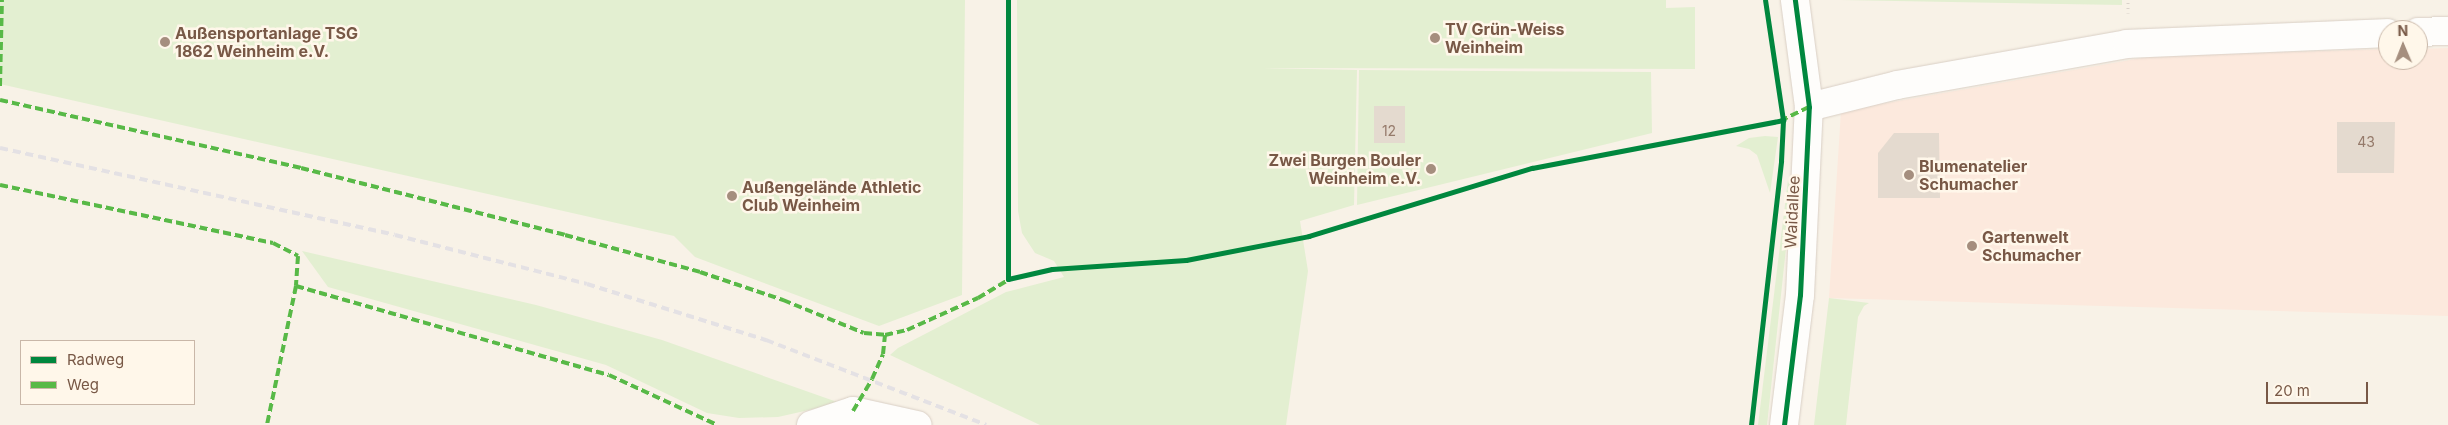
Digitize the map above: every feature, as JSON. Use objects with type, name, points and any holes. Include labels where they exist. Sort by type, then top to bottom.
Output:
[{"type":"street","name":"Waidallee","points":[[1784,425],[1800,295],[1809,106],[1795,0]]},
{"type":"street","points":[[2428,32],[2448,31]]},
{"type":"street","points":[[1809,106],[1898,84],[2127,44],[2378,33]]},
{"type":"street","points":[[810,425],[853,411],[916,425]]},
{"type":"shaded area","points":[[2448,48],[2448,316],[1829,298],[1841,111],[2153,56],[2378,49],[2378,70],[2428,70],[2428,49]]},
{"type":"green space","name":"Außengelände Athletic Club Weinheim","points":[[0,0],[965,0],[962,295],[879,326],[695,257],[674,236],[0,84]]},
{"type":"green space","points":[[1017,0],[1666,0],[1666,8],[1695,7],[1695,69],[1264,68],[1357,70],[1354,205],[1300,221],[1308,271],[1286,425],[1040,425],[890,355],[898,348],[1006,292],[1064,277],[1054,261],[1035,253],[1022,233],[1018,211]]},
{"type":"green space","points":[[1840,0],[2122,0],[2122,5]]},
{"type":"green space","name":"Zwei Burgen Bouler Weinheim e.V.","points":[[1359,70],[1651,72],[1652,133],[1357,205]]},
{"type":"green space","points":[[1778,137],[1770,193],[1757,155],[1749,149],[1736,146],[1749,138]]},
{"type":"green space","points":[[1794,174],[1767,425],[1758,425],[1788,180]]},
{"type":"green space","points":[[302,251],[536,305],[662,340],[840,403],[778,417],[739,418],[707,413],[606,365],[328,287]]},
{"type":"green space","points":[[1829,298],[1869,303],[1864,306],[1858,317],[1846,425],[1814,425]]},
{"type":"building","name":"Zwei Burgen Bouler Weinheim e.V.","points":[[1374,106],[1405,106],[1405,143],[1374,143]]},
{"type":"building","points":[[2337,122],[2395,122],[2394,173],[2337,173]]},
{"type":"building","name":"Blumenatelier Schumacher","points":[[1894,133],[1939,133],[1940,198],[1878,198],[1878,153]]},
{"type":"railway","points":[[0,148],[395,235],[587,284],[766,340],[986,425]]},
{"type":"marked path","points":[[0,86],[2,0]]},
{"type":"marked path","points":[[0,100],[301,168],[565,235],[700,272],[783,300],[864,333],[885,335],[907,330],[978,298],[1011,278]]},
{"type":"marked path","points":[[1780,121],[1809,107]]},
{"type":"marked path","points":[[0,185],[273,243],[298,256],[296,286],[267,425]]},
{"type":"marked path","points":[[296,286],[609,375],[717,425]]},
{"type":"marked path","points":[[853,411],[872,379],[883,354],[885,335]]},
{"type":"cycle path","points":[[1008,0],[1008,279],[1052,269],[1186,260],[1309,236],[1532,168],[1783,120]]},
{"type":"cycle path","points":[[1751,425],[1781,161],[1783,120],[1765,0]]},
{"type":"cycle path","points":[[1784,425],[1800,295],[1809,107],[1795,0]]},
{"type":"place","name":"TV Grün-Weiss Weinheim","points":[[1435,38]]},
{"type":"place","name":"Außensportanlage TSG 1862 Weinheim e.V.","points":[[165,42]]},
{"type":"place","name":"Zwei Burgen Bouler Weinheim e.V.","points":[[1431,169]]},
{"type":"place","name":"Blumenatelier Schumacher","points":[[1909,175]]},
{"type":"place","name":"Außengelände Athletic Club Weinheim","points":[[732,196]]},
{"type":"place","name":"Gartenwelt Schumacher","points":[[1972,246]]}]
